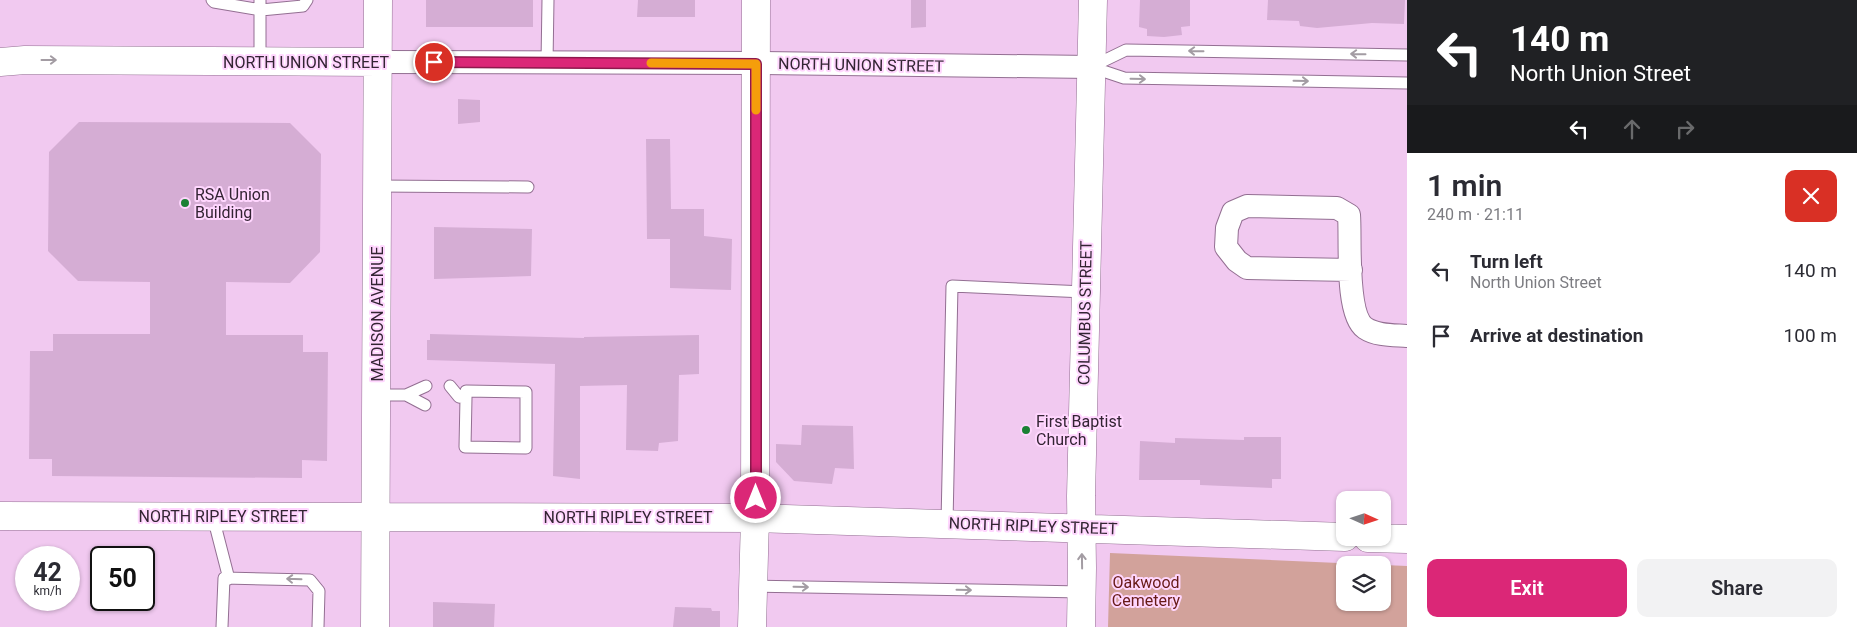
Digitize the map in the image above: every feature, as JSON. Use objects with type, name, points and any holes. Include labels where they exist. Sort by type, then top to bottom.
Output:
[{"type":"main road","name":"MADISON AVENUE","points":[[375,627],[378,0]]},
{"type":"main road","points":[[752,627],[756,518],[756,0]]},
{"type":"main road","name":"COLUMBUS STREET","points":[[1081,627],[1081,527],[1093,0]]},
{"type":"main road","name":"NORTH UNION STREET","points":[[0,62],[25,60],[378,62]]},
{"type":"main road","name":"NORTH RIPLEY STREET","points":[[0,516],[756,518],[1336,537]]},
{"type":"main road","points":[[1391,539],[1407,539]]},
{"type":"street","name":"NORTH UNION STREET","points":[[378,62],[1091,67]]},
{"type":"street","points":[[1351,270],[1247,268],[1237,261],[1226,247],[1226,228],[1233,212],[1247,206],[1337,208],[1349,215],[1351,270],[1351,293],[1357,315],[1364,327],[1375,333],[1407,336]]},
{"type":"lane","points":[[212,0],[214,2],[303,6],[307,0]]},
{"type":"lane","points":[[547,63],[548,0]]},
{"type":"lane","points":[[260,62],[261,5]]},
{"type":"lane","points":[[1091,67],[1126,50],[1407,55]]},
{"type":"lane","points":[[1091,67],[1124,78],[1407,83]]},
{"type":"lane","points":[[377,186],[528,187]]},
{"type":"lane","points":[[947,523],[952,286],[1086,292]]},
{"type":"lane","points":[[377,395],[406,395],[426,386]]},
{"type":"lane","points":[[450,386],[463,397],[465,447],[526,448],[526,392],[466,390],[463,397],[450,405]]},
{"type":"lane","points":[[406,395],[425,405]]},
{"type":"lane","points":[[212,516],[229,579]]},
{"type":"lane","points":[[222,627],[224,578],[310,580],[320,591],[318,627]]},
{"type":"lane","points":[[753,586],[1082,592]]},
{"type":"green space","name":"Oakwood Cemetery","points":[[1110,553],[1336,563],[1336,611],[1391,611],[1391,565],[1407,566],[1407,627],[1108,627]]},
{"type":"building","points":[[426,0],[533,0],[533,27],[426,27]]},
{"type":"building","points":[[638,0],[695,0],[695,17],[637,17]]},
{"type":"building","points":[[911,0],[926,0],[926,27],[911,28]]},
{"type":"building","points":[[1140,0],[1190,0],[1190,26],[1181,27],[1182,35],[1147,36],[1147,29],[1139,27]]},
{"type":"building","points":[[1268,0],[1405,0],[1404,24],[1372,23],[1317,28],[1300,26],[1299,21],[1267,20]]},
{"type":"building","points":[[458,99],[480,100],[480,122],[458,124]]},
{"type":"building","points":[[79,122],[290,123],[321,154],[320,252],[290,283],[226,282],[226,335],[303,335],[303,352],[328,352],[327,461],[302,460],[302,478],[52,476],[52,459],[29,459],[30,351],[53,351],[53,334],[150,334],[150,282],[78,281],[48,251],[49,152]]},
{"type":"building","points":[[646,139],[670,139],[671,209],[704,209],[704,236],[732,239],[731,290],[670,288],[670,239],[647,239]]},
{"type":"building","points":[[434,227],[532,229],[531,276],[434,279]]},
{"type":"building","points":[[430,334],[584,338],[699,335],[699,374],[679,375],[678,441],[659,443],[658,451],[626,450],[627,385],[580,386],[580,479],[553,476],[555,364],[427,360],[427,340],[430,340]]},
{"type":"building","points":[[802,425],[853,426],[854,469],[835,468],[832,484],[794,481],[776,462],[776,444],[801,445]]},
{"type":"building","points":[[1244,437],[1281,437],[1281,479],[1272,479],[1272,488],[1200,485],[1200,480],[1139,480],[1140,441],[1175,443],[1175,438],[1244,440]]},
{"type":"building","points":[[433,602],[495,604],[494,627],[433,627]]},
{"type":"building","points":[[675,607],[711,608],[712,611],[720,611],[720,627],[673,627]]},
{"type":"slow traffic","points":[[651,63],[756,64],[756,110]]},
{"type":"place","name":"RSA Union Building","points":[[185,203]]},
{"type":"place","name":"First Baptist Church","points":[[1026,430]]},
{"type":"route","points":[[434,62],[756,64],[756,498]]}]
